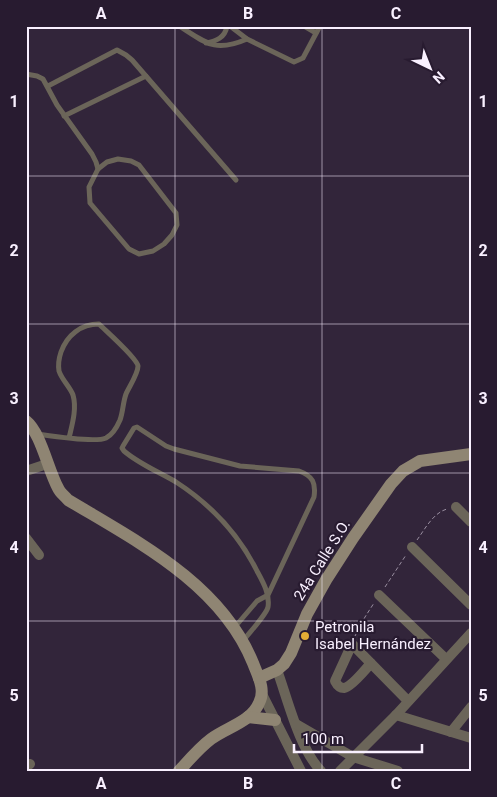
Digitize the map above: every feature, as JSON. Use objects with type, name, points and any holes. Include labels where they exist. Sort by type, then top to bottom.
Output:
[{"type":"street","points":[[26,420],[37,434],[47,464],[59,490],[68,500],[153,552],[179,571],[202,591],[234,628],[259,678],[262,694],[301,771]]},
{"type":"street","name":"24a Calle S.O.","points":[[277,670],[291,654],[307,614],[326,580],[353,538],[403,471],[420,461],[471,454]]},
{"type":"street","points":[[26,471],[47,464]]},
{"type":"street","points":[[456,507],[471,522]]},
{"type":"street","points":[[26,538],[39,555]]},
{"type":"street","points":[[412,547],[471,605]]},
{"type":"street","points":[[379,595],[446,659]]},
{"type":"street","points":[[340,771],[396,715],[471,634]]},
{"type":"street","points":[[371,663],[346,688],[337,685],[336,677],[352,644],[371,663],[408,700]]},
{"type":"street","points":[[259,678],[277,670],[306,749],[321,771]]},
{"type":"street","points":[[179,771],[210,740],[248,717],[260,703],[262,694]]},
{"type":"street","points":[[451,732],[471,707]]},
{"type":"street","points":[[396,715],[471,738]]},
{"type":"street","points":[[248,717],[275,720]]},
{"type":"street","points":[[296,724],[353,757],[398,771]]},
{"type":"lane","points":[[180,26],[205,43],[217,47],[235,44],[246,39]]},
{"type":"lane","points":[[205,43],[216,41],[229,26],[246,39],[294,62],[303,58],[320,26]]},
{"type":"lane","points":[[304,26],[316,33]]},
{"type":"lane","points":[[48,86],[117,50],[126,55],[146,76],[236,180]]},
{"type":"lane","points":[[26,74],[44,79],[57,105],[96,162],[98,169],[89,187],[90,204],[129,249],[140,254],[153,251],[164,244],[172,235],[177,225],[176,213],[139,165],[118,158],[107,162],[98,169]]},
{"type":"lane","points":[[64,116],[146,76]]},
{"type":"lane","points":[[37,434],[69,438],[88,440],[104,439],[112,433],[120,420],[125,395],[138,366],[134,358],[99,324],[91,324],[70,335],[58,360],[59,372],[73,396],[74,412],[69,438]]},
{"type":"lane","points":[[234,628],[257,601],[268,595],[314,497],[314,483],[310,477],[299,471],[240,466],[188,453],[166,446],[137,427],[134,428],[122,448],[124,451],[199,498],[243,546],[254,564],[268,595],[268,609],[242,641]]},
{"type":"path","points":[[352,644],[365,617],[379,595],[435,515],[443,510],[456,507]]},
{"type":"place","name":"Petronila Isabel Hernández","points":[[305,636]]}]
